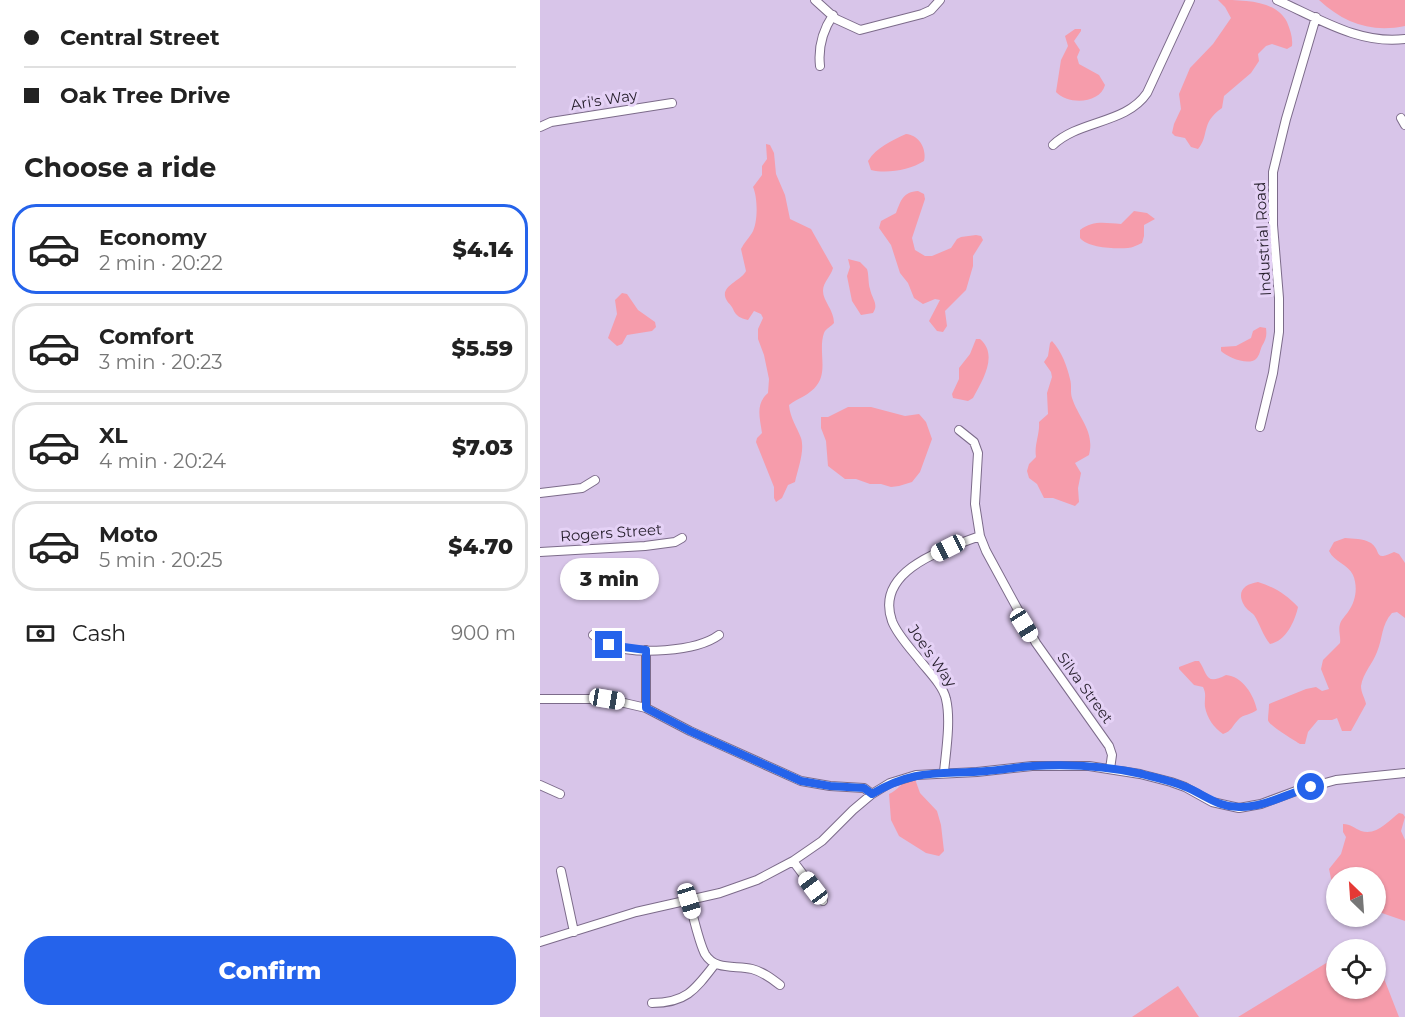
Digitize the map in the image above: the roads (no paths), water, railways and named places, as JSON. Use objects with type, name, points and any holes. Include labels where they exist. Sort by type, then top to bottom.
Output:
[{"type":"street","points":[[815,0],[832,15],[860,30],[922,14],[931,10],[940,0]]},
{"type":"street","points":[[1053,145],[1066,136],[1140,103],[1147,93],[1190,0]]},
{"type":"street","points":[[1277,0],[1291,2],[1316,17],[1360,37],[1386,41],[1405,39]]},
{"type":"street","points":[[820,66],[820,48],[827,23],[832,15]]},
{"type":"street","name":"Industrial Road","points":[[1260,427],[1273,373],[1279,332],[1280,298],[1273,225],[1273,172],[1316,17]]},
{"type":"street","name":"Ari's Way","points":[[540,127],[552,122],[672,103]]},
{"type":"street","name":"Silva Street","points":[[959,430],[974,442],[978,453],[975,504],[980,536],[1024,625],[1109,746],[1112,755],[1110,770]]},
{"type":"street","points":[[540,493],[582,488],[595,480]]},
{"type":"street","name":"Joe's Way","points":[[944,772],[946,700],[939,686],[896,628],[890,608],[890,596],[894,585],[907,570],[948,548],[980,536]]},
{"type":"street","name":"Rogers Street","points":[[540,552],[645,546],[675,542],[682,538]]},
{"type":"street","points":[[593,635],[609,645],[646,650],[692,646],[712,640],[719,635]]},
{"type":"street","points":[[646,650],[646,708]]},
{"type":"street","points":[[540,699],[607,699],[646,708],[690,731],[801,781],[864,788],[872,794]]},
{"type":"street","points":[[540,942],[636,912],[739,888],[793,861],[822,841],[872,794],[902,779],[916,775],[978,772],[1032,766],[1089,766],[1140,774],[1171,782],[1212,802],[1239,808],[1261,804],[1336,780],[1405,773]]},
{"type":"street","points":[[540,784],[560,794]]},
{"type":"street","points":[[793,861],[823,902]]},
{"type":"street","points":[[561,871],[574,932]]},
{"type":"street","points":[[689,901],[704,952],[715,964],[751,969],[765,974],[780,985]]},
{"type":"street","points":[[652,1003],[664,1003],[686,997],[715,964]]}]
